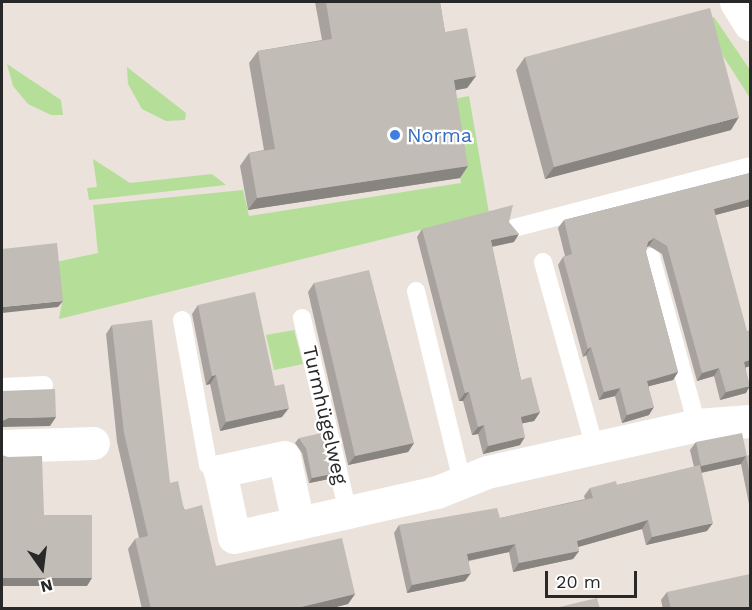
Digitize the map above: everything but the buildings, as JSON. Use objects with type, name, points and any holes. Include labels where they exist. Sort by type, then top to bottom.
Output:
[{"type":"street","points":[[736,2],[750,24]]},
{"type":"street","name":"Turmhügelweg","points":[[220,471],[234,537],[438,492],[462,481],[595,448],[697,425],[750,420]]},
{"type":"street","points":[[2,446],[93,443]]},
{"type":"street","points":[[220,471],[284,457],[298,523]]},
{"type":"lane","points":[[514,228],[750,165]]},
{"type":"lane","points":[[651,257],[697,425]]},
{"type":"lane","points":[[543,262],[595,448]]},
{"type":"lane","points":[[416,291],[462,481]]},
{"type":"lane","name":"Turmhügelweg","points":[[302,318],[348,512]]},
{"type":"lane","name":"Turmhügelweg","points":[[182,320],[208,465],[220,471]]},
{"type":"lane","points":[[2,387],[44,385]]},
{"type":"green space","points":[[714,17],[750,70],[750,98],[716,45],[707,19]]},
{"type":"green space","points":[[7,64],[61,100],[63,115],[51,115],[28,104],[13,86]]},
{"type":"green space","points":[[127,67],[186,113],[185,120],[166,121],[142,109],[128,84]]},
{"type":"green space","points":[[469,96],[489,213],[59,319],[62,302],[56,262],[98,253],[93,205],[243,190],[249,216],[461,183],[448,100]]},
{"type":"green space","points":[[93,159],[130,183],[212,174],[226,185],[89,200],[87,188],[97,187]]},
{"type":"green space","points":[[294,330],[303,364],[274,370],[266,335]]},
{"type":"place","name":"Norma","points":[[395,135]]}]
